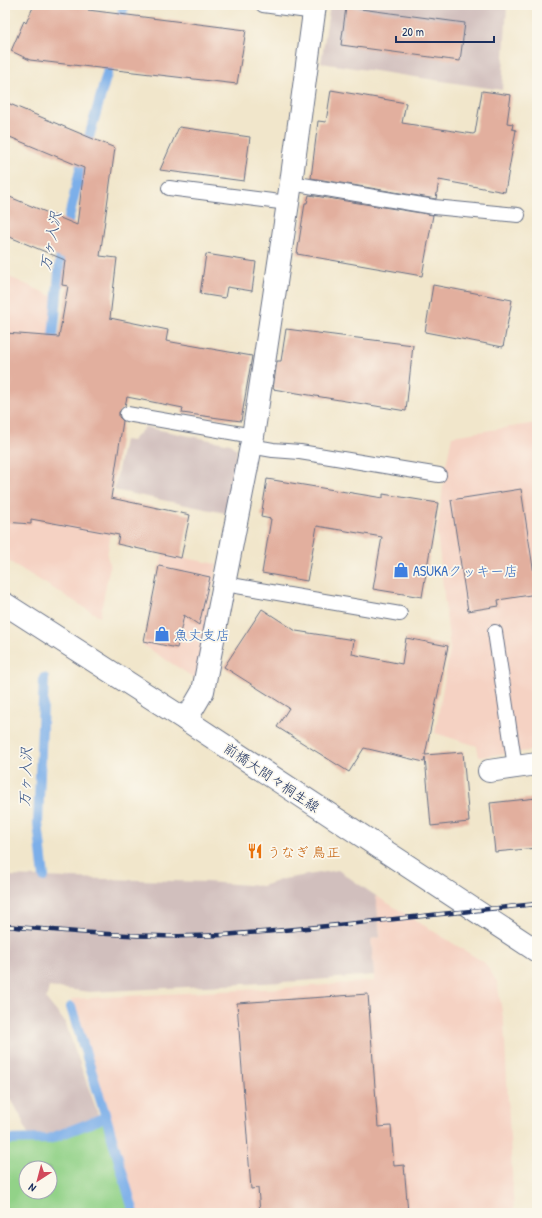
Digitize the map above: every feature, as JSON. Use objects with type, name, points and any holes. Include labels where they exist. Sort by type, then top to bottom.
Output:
[{"type":"street","points":[[186,720],[203,691],[252,441],[290,193],[315,8]]},
{"type":"street","name":"前橋大間々桐生線","points":[[5,604],[186,720],[537,951]]},
{"type":"street","points":[[489,771],[537,764]]},
{"type":"lane","points":[[263,5],[315,8]]},
{"type":"lane","points":[[169,188],[290,193],[518,215]]},
{"type":"lane","points":[[127,414],[252,441],[273,450],[300,452],[439,475]]},
{"type":"lane","points":[[225,584],[400,614]]},
{"type":"lane","points":[[495,632],[515,768]]},
{"type":"shaded area","points":[[330,5],[507,5],[502,90],[321,63]]},
{"type":"shaded area","points":[[5,275],[52,296],[36,491],[43,482],[114,495],[117,498],[107,556],[110,565],[100,617],[5,559]]},
{"type":"shaded area","points":[[537,423],[537,750],[479,757],[477,746],[435,733],[450,649],[437,532],[446,465],[452,436]]},
{"type":"shaded area","points":[[145,427],[230,444],[237,450],[225,513],[114,490],[124,440],[132,441]]},
{"type":"shaded area","points":[[163,554],[217,564],[196,679],[143,645]]},
{"type":"shaded area","points":[[338,870],[376,896],[380,937],[371,939],[374,975],[301,981],[90,992],[49,987],[46,999],[65,1022],[99,1117],[50,1135],[29,1137],[20,1115],[12,1101],[5,1093],[5,876],[206,882],[262,886],[283,879]]},
{"type":"shaded area","points":[[376,896],[485,963],[497,982],[504,1023],[514,1213],[136,1213],[71,999],[302,987],[374,981],[371,939],[380,937]]},
{"type":"green space","points":[[106,1114],[136,1213],[5,1213],[5,1138],[50,1135]]},
{"type":"building","points":[[34,5],[91,5],[88,10],[246,30],[237,84],[30,60],[11,51],[24,21],[26,23]]},
{"type":"building","points":[[346,7],[465,23],[460,61],[341,45]]},
{"type":"building","points":[[331,90],[406,103],[402,123],[473,134],[475,133],[482,91],[511,95],[507,123],[513,124],[512,129],[516,130],[505,192],[439,180],[436,199],[311,178],[318,121],[326,122]]},
{"type":"building","points":[[5,102],[115,148],[100,256],[117,258],[110,318],[168,330],[166,341],[252,356],[241,421],[182,413],[183,408],[127,397],[125,406],[119,412],[119,417],[123,421],[111,498],[190,515],[181,558],[117,544],[119,535],[31,519],[31,524],[5,522],[5,333],[59,337],[68,286],[62,285],[65,260],[5,235],[5,195],[77,225],[84,168],[5,135]]},
{"type":"building","points":[[179,127],[250,137],[244,181],[160,170]]},
{"type":"building","points":[[309,195],[433,215],[422,276],[297,254],[305,203],[307,203]]},
{"type":"building","points":[[206,254],[256,262],[252,291],[227,287],[225,298],[200,294]]},
{"type":"building","points":[[433,285],[512,300],[503,347],[425,332]]},
{"type":"building","points":[[286,329],[413,345],[406,411],[273,389],[277,361],[281,361]]},
{"type":"building","points":[[267,479],[383,498],[383,494],[438,503],[422,597],[373,589],[382,537],[317,526],[307,581],[262,573],[271,519],[261,517]]},
{"type":"building","points":[[521,489],[537,594],[498,600],[499,606],[468,611],[451,500]]},
{"type":"building","points":[[159,566],[210,577],[199,625],[184,615],[177,648],[144,641]]},
{"type":"building","points":[[262,609],[296,631],[354,640],[352,654],[402,664],[406,638],[448,646],[425,755],[463,752],[469,822],[431,826],[425,757],[424,762],[364,748],[349,772],[277,727],[289,708],[224,667]]},
{"type":"building","points":[[537,798],[537,848],[495,852],[490,803]]},
{"type":"building","points":[[368,994],[378,1127],[391,1126],[394,1166],[404,1165],[408,1213],[260,1213],[258,1188],[251,1189],[237,1003]]},
{"type":"waterway","name":"万ヶ入沢","points":[[119,27],[124,5]]},
{"type":"waterway","name":"万ヶ入沢","points":[[52,349],[61,251],[82,162],[112,56]]},
{"type":"waterway","name":"万ヶ入沢","points":[[44,678],[38,823],[44,877]]},
{"type":"waterway","name":"万ヶ入沢","points":[[71,1007],[106,1117],[134,1213]]},
{"type":"waterway","points":[[5,1140],[49,1139],[106,1117]]},
{"type":"railway","points":[[5,926],[86,933],[168,936],[223,935],[341,925],[537,904]]},
{"type":"place","name":"ASUKAクッキー店","points":[[401,570]]},
{"type":"place","name":"魚丈支店","points":[[162,634]]},
{"type":"place","name":"うなぎ 鳥正","points":[[255,851]]}]
